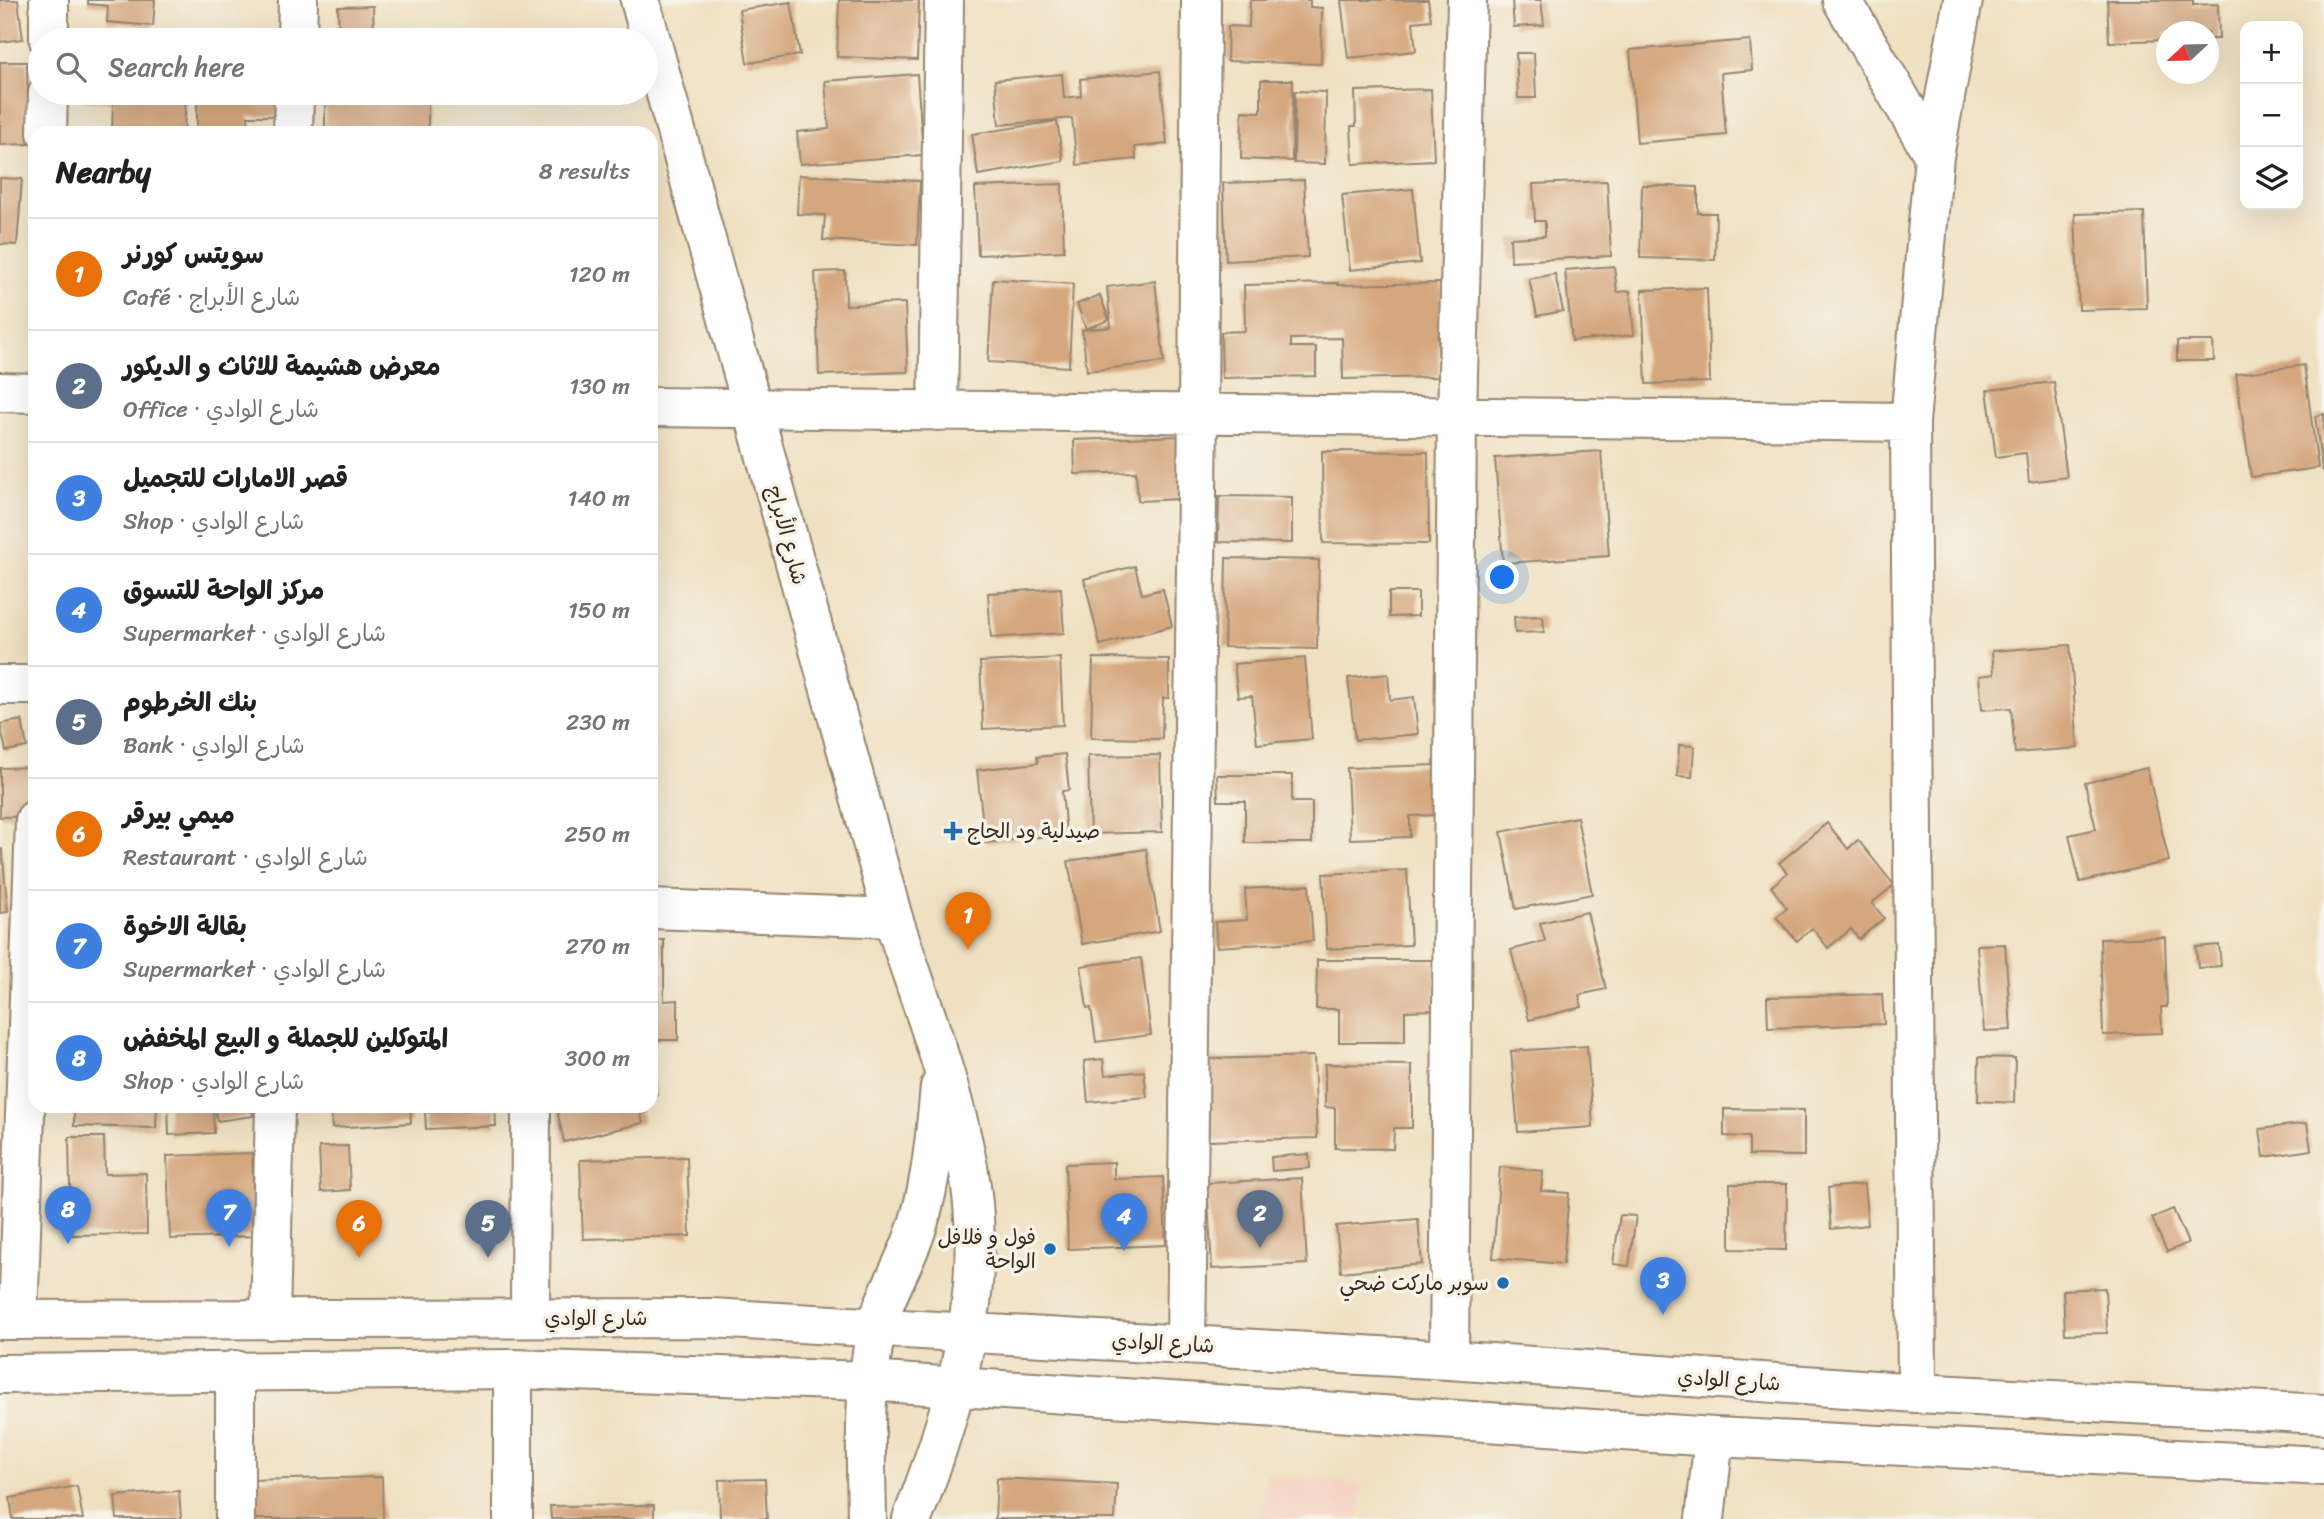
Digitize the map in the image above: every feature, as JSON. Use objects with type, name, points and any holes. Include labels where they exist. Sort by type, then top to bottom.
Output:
[{"type":"street","points":[[49,0],[49,28]]},
{"type":"street","points":[[297,28],[298,0]]},
{"type":"street","name":"شارع الأبراج","points":[[640,0],[648,28]]},
{"type":"street","points":[[938,411],[944,0]]},
{"type":"street","points":[[1186,1345],[1201,0]]},
{"type":"street","points":[[1449,1360],[1457,417],[1467,0]]},
{"type":"street","points":[[1842,0],[1934,156]]},
{"type":"street","points":[[1917,1393],[1910,422],[1934,156],[1963,0]]},
{"type":"street","name":"شارع الأبراج","points":[[658,66],[893,918],[959,1124],[968,1169],[975,1249],[967,1333],[956,1387],[912,1519]]},
{"type":"street","points":[[47,126],[48,105]]},
{"type":"street","points":[[293,126],[294,105]]},
{"type":"street","points":[[0,392],[28,393]]},
{"type":"street","points":[[658,407],[1910,422]]},
{"type":"street","points":[[0,685],[28,685]]},
{"type":"street","points":[[658,909],[893,918]]},
{"type":"street","points":[[9,1320],[28,955]]},
{"type":"street","points":[[867,1519],[867,1381],[877,1327],[886,1300],[914,1239],[922,1207],[934,1146],[942,1068]]},
{"type":"street","points":[[270,1320],[275,1113]]},
{"type":"street","points":[[530,1317],[531,1113]]},
{"type":"street","name":"شارع الوادي","points":[[9,1320],[711,1318],[1449,1360],[1917,1393],[2324,1414]]},
{"type":"street","points":[[513,1369],[513,1519]]},
{"type":"street","points":[[0,1374],[513,1369],[867,1381],[1714,1437],[2322,1468]]},
{"type":"street","points":[[235,1370],[235,1519]]},
{"type":"street","points":[[1704,1519],[1714,1437]]},
{"type":"shaded area","points":[[1266,1474],[1362,1484],[1359,1519],[1262,1519]]},
{"type":"building","points":[[0,0],[18,0],[23,39],[0,42]]},
{"type":"building","points":[[88,0],[155,0],[153,26],[107,22],[108,6],[88,4]]},
{"type":"building","points":[[839,0],[919,0],[917,60],[837,57]]},
{"type":"building","points":[[1250,0],[1310,0],[1310,7],[1322,8],[1321,64],[1227,61],[1228,26],[1249,27]]},
{"type":"building","points":[[1341,0],[1428,0],[1431,20],[1413,22],[1416,51],[1348,58]]},
{"type":"building","points":[[1512,0],[1541,0],[1544,25],[1514,27]]},
{"type":"building","points":[[2107,0],[2193,0],[2193,5],[2218,4],[2218,21],[2156,21],[2156,40],[2109,42]]},
{"type":"building","points":[[791,2],[800,55],[747,63],[739,10]]},
{"type":"building","points":[[373,6],[374,28],[339,28],[338,7]]},
{"type":"building","points":[[1750,40],[1752,70],[1721,73],[1726,135],[1637,143],[1630,50]]},
{"type":"building","points":[[1516,53],[1534,53],[1536,98],[1518,98]]},
{"type":"building","points":[[0,62],[27,62],[28,144],[0,145]]},
{"type":"building","points":[[1160,71],[1167,144],[1135,147],[1136,159],[1077,165],[1072,118],[999,125],[995,80],[1062,74],[1064,98],[1081,96],[1080,79]]},
{"type":"building","points":[[917,74],[923,155],[800,164],[797,132],[829,129],[825,81]]},
{"type":"building","points":[[1261,80],[1293,80],[1292,161],[1241,159],[1242,111],[1261,112]]},
{"type":"building","points":[[1431,89],[1434,160],[1353,164],[1351,126],[1356,126],[1355,91]]},
{"type":"building","points":[[1295,91],[1326,92],[1325,164],[1294,163]]},
{"type":"building","points":[[113,105],[185,105],[184,126],[112,126]]},
{"type":"building","points":[[197,105],[287,105],[287,116],[248,116],[249,126],[197,126]]},
{"type":"building","points":[[325,105],[428,105],[428,126],[325,126]]},
{"type":"building","points":[[1057,121],[1063,161],[978,175],[972,134]]},
{"type":"building","points":[[799,175],[920,181],[917,245],[823,240],[825,215],[797,214]]},
{"type":"building","points":[[0,178],[22,179],[17,245],[0,244]]},
{"type":"building","points":[[1304,180],[1308,257],[1226,261],[1223,183]]},
{"type":"building","points":[[1607,181],[1611,256],[1511,261],[1510,238],[1545,236],[1545,221],[1535,221],[1533,184]]},
{"type":"building","points":[[1062,184],[1064,251],[978,255],[975,187]]},
{"type":"building","points":[[1642,185],[1698,187],[1698,213],[1716,213],[1715,260],[1640,258]]},
{"type":"building","points":[[1413,189],[1420,263],[1350,270],[1342,195]]},
{"type":"building","points":[[2144,212],[2147,308],[2079,310],[2075,214]]},
{"type":"building","points":[[1614,266],[1617,292],[1630,291],[1634,335],[1572,341],[1565,270]]},
{"type":"building","points":[[845,271],[846,305],[905,303],[908,372],[819,375],[815,272]]},
{"type":"building","points":[[1555,274],[1563,311],[1537,316],[1529,279]]},
{"type":"building","points":[[993,279],[1073,284],[1069,367],[988,362]]},
{"type":"building","points":[[1155,281],[1164,362],[1087,371],[1082,330],[1111,327],[1107,287]]},
{"type":"building","points":[[1442,283],[1444,336],[1438,336],[1439,377],[1343,379],[1342,338],[1291,339],[1291,347],[1316,347],[1316,376],[1222,378],[1221,332],[1245,331],[1244,285]]},
{"type":"building","points":[[1707,288],[1710,382],[1646,384],[1642,290]]},
{"type":"building","points":[[1100,295],[1109,320],[1086,329],[1077,304]]},
{"type":"building","points":[[2177,341],[2213,341],[2214,361],[2177,361]]},
{"type":"building","points":[[2304,365],[2318,468],[2251,477],[2236,374]]},
{"type":"building","points":[[2054,382],[2067,477],[2029,482],[2026,453],[1996,457],[1987,390]]},
{"type":"building","points":[[2324,414],[2324,470],[2322,470],[2315,416]]},
{"type":"building","points":[[1179,436],[1181,499],[1138,501],[1136,472],[1075,474],[1074,440]]},
{"type":"building","points":[[1322,451],[1428,452],[1429,544],[1323,543]]},
{"type":"building","points":[[1601,451],[1609,556],[1503,563],[1495,458]]},
{"type":"building","points":[[1219,496],[1292,497],[1292,543],[1218,542]]},
{"type":"building","points":[[1226,558],[1319,560],[1317,649],[1224,647]]},
{"type":"building","points":[[1135,566],[1142,594],[1163,589],[1172,626],[1100,645],[1084,579]]},
{"type":"building","points":[[1061,588],[1064,633],[991,638],[988,593]]},
{"type":"building","points":[[1389,592],[1418,592],[1418,616],[1389,617]]},
{"type":"building","points":[[1543,616],[1544,632],[1515,633],[1514,617]]},
{"type":"building","points":[[2070,645],[2078,748],[2015,753],[2011,708],[1982,710],[1979,676],[1994,674],[1992,651]]},
{"type":"building","points":[[1060,658],[1063,725],[983,729],[980,662]]},
{"type":"building","points":[[1093,658],[1169,659],[1169,698],[1163,698],[1162,739],[1091,738]]},
{"type":"building","points":[[1305,658],[1312,739],[1257,744],[1252,696],[1238,697],[1234,664]]},
{"type":"building","points":[[1388,674],[1390,700],[1414,697],[1418,734],[1355,740],[1348,678]]},
{"type":"building","points":[[22,720],[27,747],[6,751],[0,724]]},
{"type":"building","points":[[1679,745],[1694,746],[1692,777],[1677,776]]},
{"type":"building","points":[[1065,754],[1069,790],[1062,791],[1066,834],[985,843],[977,770],[1038,763],[1037,757]]},
{"type":"building","points":[[1160,755],[1162,832],[1090,834],[1088,756]]},
{"type":"building","points":[[1436,765],[1438,815],[1410,816],[1410,837],[1350,839],[1347,768]]},
{"type":"building","points":[[28,767],[28,816],[0,817],[0,768]]},
{"type":"building","points":[[2147,768],[2169,861],[2080,882],[2069,835],[2096,829],[2085,783]]},
{"type":"building","points":[[1217,775],[1292,775],[1292,802],[1312,802],[1312,843],[1245,843],[1245,801],[1218,801]]},
{"type":"building","points":[[1577,817],[1592,894],[1516,909],[1501,832]]},
{"type":"building","points":[[1827,823],[1848,849],[1858,840],[1894,885],[1872,903],[1884,918],[1859,939],[1851,929],[1828,948],[1812,928],[1797,941],[1776,917],[1787,908],[1771,887],[1787,873],[1779,863]]},
{"type":"building","points":[[2,849],[8,912],[0,913],[0,850]]},
{"type":"building","points":[[1146,849],[1160,931],[1082,944],[1068,861]]},
{"type":"building","points":[[1407,870],[1411,945],[1327,949],[1323,874]]},
{"type":"building","points":[[1309,885],[1313,941],[1217,947],[1215,922],[1247,920],[1245,889]]},
{"type":"building","points":[[1587,912],[1606,989],[1579,995],[1582,1007],[1529,1020],[1511,950],[1545,941],[1540,923]]},
{"type":"building","points":[[2165,937],[2167,1007],[2161,1007],[2162,1033],[2103,1035],[2100,939]]},
{"type":"building","points":[[658,940],[664,940],[664,1001],[678,1000],[678,1040],[658,1040]]},
{"type":"building","points":[[2005,944],[2011,1030],[1984,1031],[1977,945]]},
{"type":"building","points":[[2219,945],[2221,966],[2198,968],[2196,947]]},
{"type":"building","points":[[1141,958],[1151,1035],[1096,1042],[1091,1008],[1087,1008],[1081,966]]},
{"type":"building","points":[[1317,960],[1435,960],[1435,1010],[1405,1011],[1405,1042],[1339,1042],[1339,1009],[1316,1009]]},
{"type":"building","points":[[1882,994],[1884,1024],[1768,1028],[1767,997]]},
{"type":"building","points":[[1587,1046],[1593,1127],[1518,1132],[1511,1051]]},
{"type":"building","points":[[1314,1056],[1317,1138],[1207,1141],[1204,1059]]},
{"type":"building","points":[[1979,1057],[2015,1058],[2014,1103],[1978,1101]]},
{"type":"building","points":[[1103,1059],[1105,1075],[1144,1071],[1147,1097],[1088,1102],[1084,1061]]},
{"type":"building","points":[[1325,1064],[1412,1065],[1412,1128],[1394,1128],[1393,1149],[1335,1148],[1335,1108],[1325,1107]]},
{"type":"building","points":[[1724,1109],[1804,1110],[1804,1156],[1749,1155],[1749,1137],[1724,1136]]},
{"type":"building","points":[[74,1113],[157,1113],[156,1128],[74,1126]]},
{"type":"building","points":[[168,1113],[213,1113],[214,1133],[169,1135]]},
{"type":"building","points":[[216,1113],[252,1113],[253,1116],[217,1121]]},
{"type":"building","points":[[331,1113],[410,1113],[411,1123],[332,1128]]},
{"type":"building","points":[[425,1113],[495,1113],[496,1126],[426,1129]]},
{"type":"building","points":[[558,1113],[641,1113],[643,1123],[564,1142]]},
{"type":"building","points":[[2307,1123],[2311,1150],[2264,1157],[2260,1129]]},
{"type":"building","points":[[69,1137],[104,1137],[105,1174],[146,1173],[147,1234],[71,1235]]},
{"type":"building","points":[[348,1146],[350,1190],[321,1192],[319,1147]]},
{"type":"building","points":[[252,1153],[255,1236],[170,1239],[167,1156]]},
{"type":"building","points":[[1309,1154],[1310,1168],[1272,1171],[1271,1157]]},
{"type":"building","points":[[687,1157],[690,1236],[583,1239],[580,1160]]},
{"type":"building","points":[[1114,1162],[1114,1179],[1163,1177],[1166,1245],[1068,1249],[1065,1164]]},
{"type":"building","points":[[1500,1167],[1543,1171],[1541,1191],[1569,1193],[1563,1264],[1493,1258]]},
{"type":"building","points":[[1302,1178],[1307,1264],[1212,1269],[1207,1183]]},
{"type":"building","points":[[1730,1184],[1787,1184],[1786,1250],[1730,1249]]},
{"type":"building","points":[[1864,1184],[1868,1225],[1831,1229],[1828,1188]]},
{"type":"building","points":[[2173,1209],[2188,1243],[2167,1252],[2152,1218]]},
{"type":"building","points":[[1620,1215],[1636,1216],[1629,1266],[1613,1264]]},
{"type":"building","points":[[1418,1219],[1422,1264],[1341,1272],[1336,1226]]},
{"type":"building","points":[[2105,1288],[2107,1333],[2065,1334],[2063,1290]]},
{"type":"building","points":[[382,1477],[383,1519],[248,1519],[247,1480]]},
{"type":"building","points":[[997,1478],[1117,1484],[1115,1519],[995,1519]]},
{"type":"building","points":[[765,1479],[767,1519],[720,1519],[719,1480]]},
{"type":"building","points":[[77,1486],[83,1519],[13,1519],[10,1498]]},
{"type":"building","points":[[179,1491],[181,1519],[117,1519],[115,1496]]},
{"type":"building","points":[[654,1505],[654,1519],[551,1519],[550,1506]]},
{"type":"place","name":"صيدلية ود الحاج","points":[[953,831]]},
{"type":"place","name":"سويتس كورنر","points":[[968,950]]},
{"type":"place","name":"المتوكلين للجملة و البيع المخفض","points":[[68,1244]]},
{"type":"place","name":"بقالة الاخوة","points":[[229,1247]]},
{"type":"place","name":"معرض هشيمة للاثاث و الديكور","points":[[1260,1248]]},
{"type":"place","name":"فول و فلافل الواحة","points":[[1050,1249]]},
{"type":"place","name":"مركز الواحة للتسوق","points":[[1124,1251]]},
{"type":"place","name":"ميمي بيرقر","points":[[359,1258]]},
{"type":"place","name":"بنك الخرطوم","points":[[488,1258]]},
{"type":"place","name":"سوبر ماركت ضحي","points":[[1503,1283]]},
{"type":"place","name":"قصر الامارات للتجميل","points":[[1663,1315]]}]
